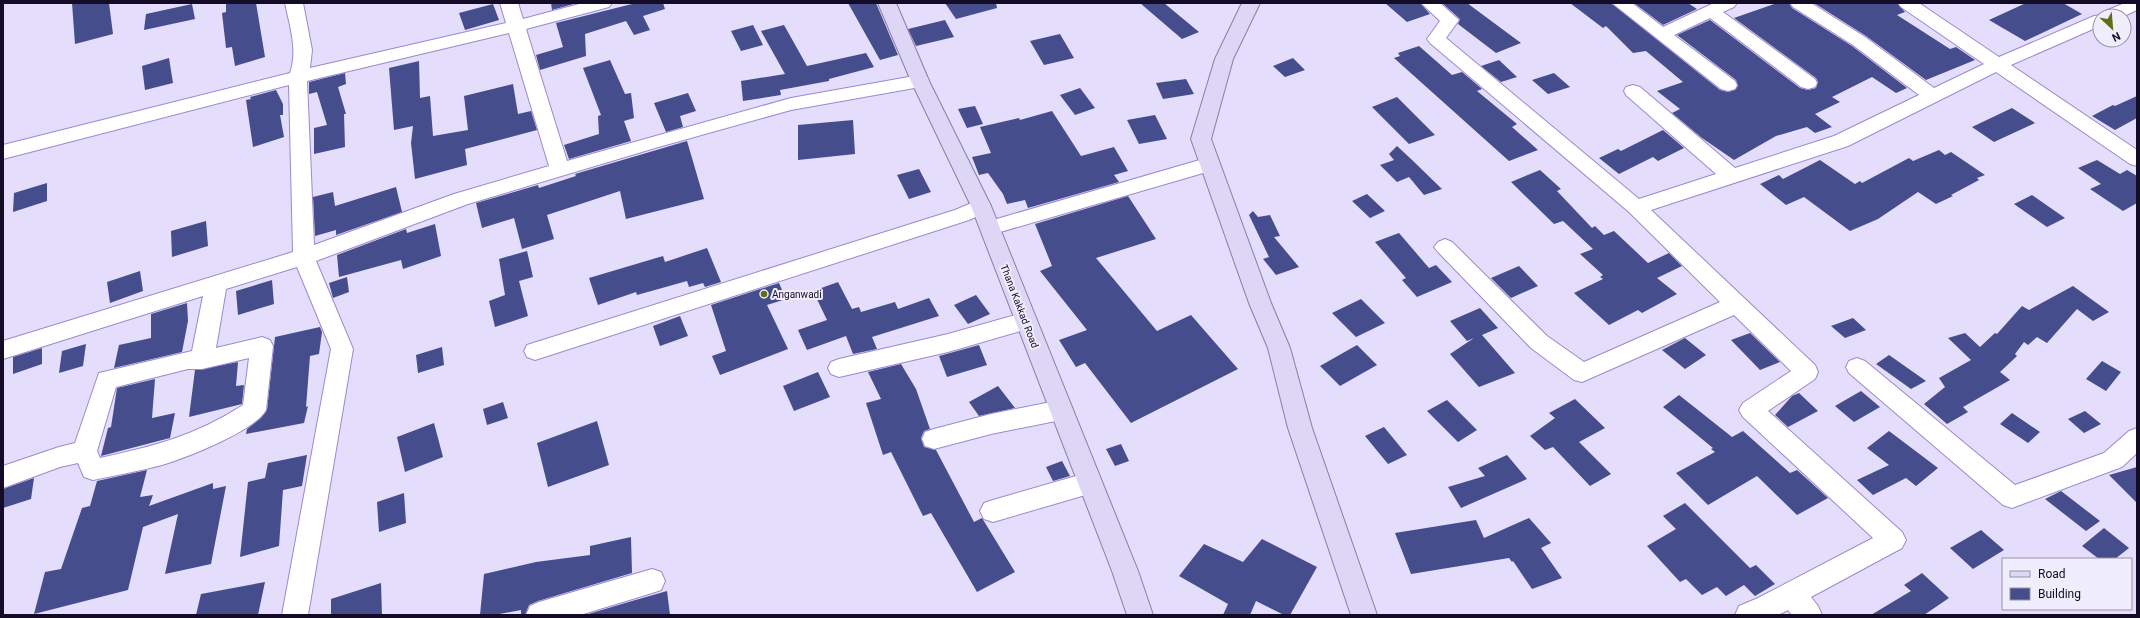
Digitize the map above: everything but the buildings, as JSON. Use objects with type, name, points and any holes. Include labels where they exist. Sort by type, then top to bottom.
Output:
[{"type":"main road","name":"Thana Kakkad Road","points":[[887,3],[920,81],[981,206],[1125,571],[1140,615]]},
{"type":"main road","points":[[1252,3],[1224,58],[1201,138],[1260,303],[1279,348],[1300,428],[1364,615]]},
{"type":"street","points":[[294,3],[303,50],[303,61],[298,77],[304,257],[342,349],[296,615]]},
{"type":"street","points":[[509,3],[560,170]]},
{"type":"street","points":[[3,152],[298,77],[516,26],[603,3]]},
{"type":"street","points":[[1430,3],[1450,20],[1436,39],[1636,207],[1807,372],[1751,410],[1893,540],[1748,615]]},
{"type":"street","points":[[1621,3],[1728,85]]},
{"type":"street","points":[[1662,34],[1728,3]]},
{"type":"street","points":[[1799,3],[1859,41],[1933,96]]},
{"type":"street","points":[[1906,3],[2137,159]]},
{"type":"street","points":[[2128,8],[2137,4]]},
{"type":"street","points":[[1711,11],[1808,84]]},
{"type":"street","points":[[1636,207],[1841,141],[1998,64],[2092,23]]},
{"type":"street","points":[[3,350],[304,257],[461,199],[649,143],[791,104],[920,81]]},
{"type":"street","points":[[1633,91],[1731,176]]},
{"type":"street","points":[[990,228],[1210,164]]},
{"type":"street","points":[[535,351],[962,215],[981,206]]},
{"type":"street","points":[[1445,247],[1539,342],[1582,374],[1736,304]]},
{"type":"street","points":[[202,360],[216,284]]},
{"type":"street","points":[[839,368],[948,343],[1026,321]]},
{"type":"street","points":[[262,346],[254,410],[225,429],[162,454],[93,470],[85,451],[106,380],[188,360],[202,360],[262,346]]},
{"type":"street","points":[[1857,367],[2012,497],[2113,460],[2137,438]]},
{"type":"street","points":[[934,439],[991,424],[1061,410]]},
{"type":"street","points":[[3,477],[59,457],[85,451]]},
{"type":"street","points":[[993,511],[1090,483]]},
{"type":"street","points":[[539,615],[652,581]]},
{"type":"street","points":[[1791,594],[1809,615]]},
{"type":"place","name":"Anganwadi","points":[[764,294]]}]
